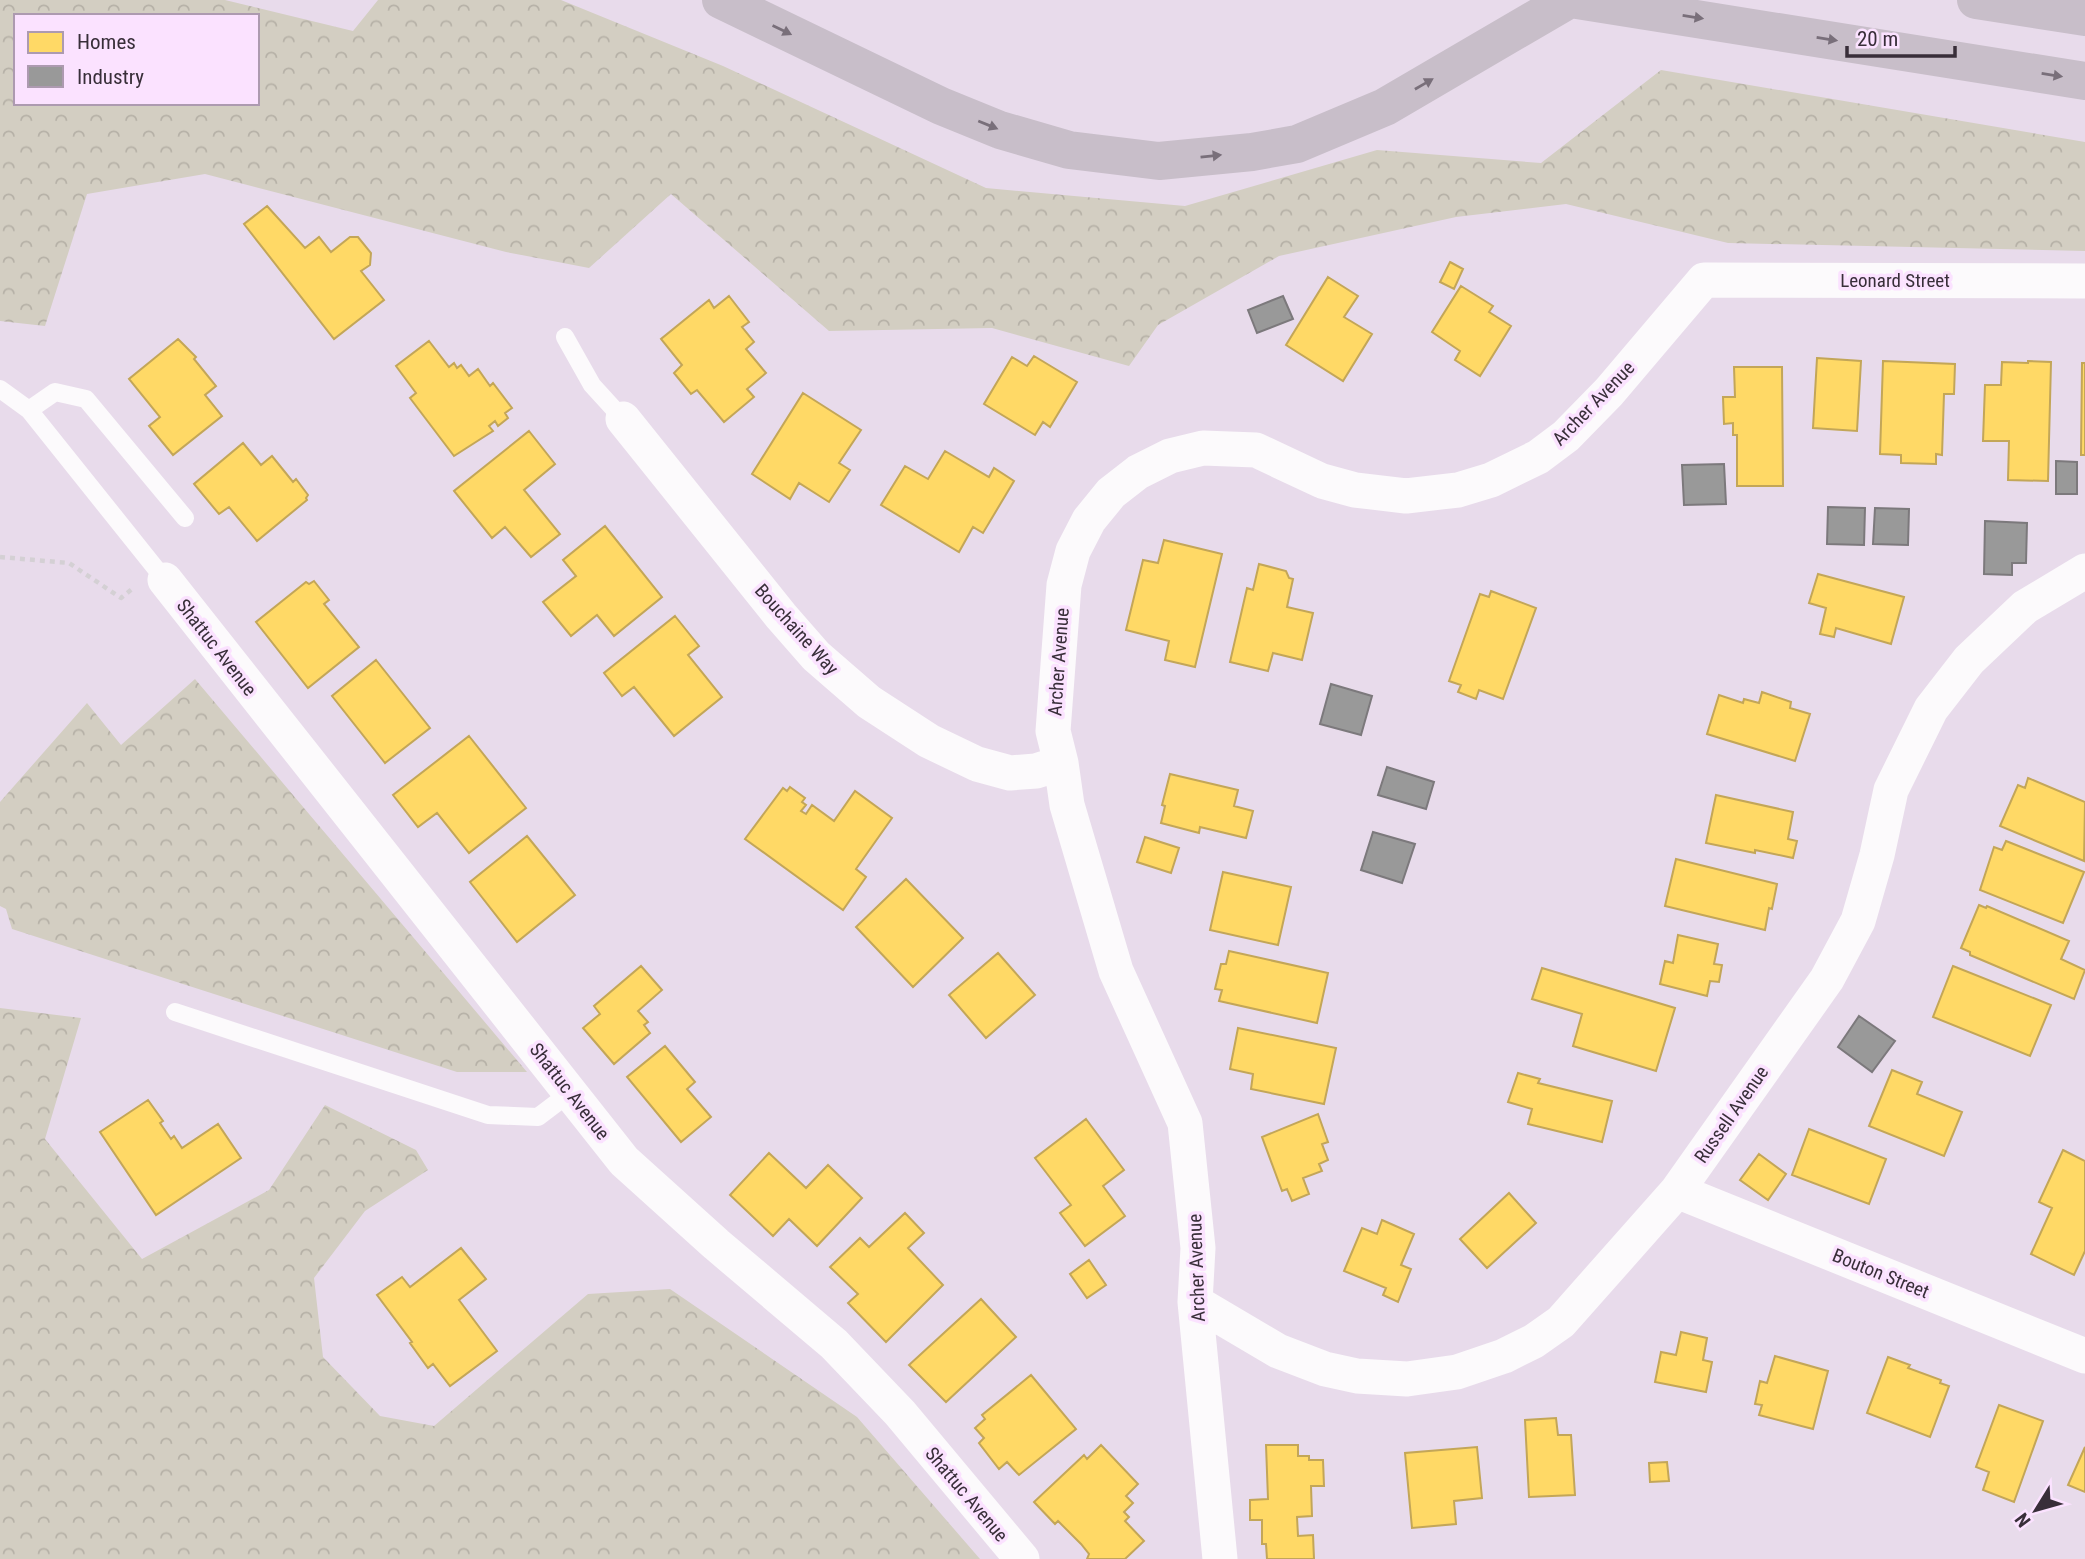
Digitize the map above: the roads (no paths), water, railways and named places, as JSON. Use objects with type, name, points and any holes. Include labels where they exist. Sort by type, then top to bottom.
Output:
[{"type":"highway","points":[[721,0],[941,106],[1000,130],[1069,150],[1159,161],[1252,152],[1297,144],[1385,107],[1568,0]]},
{"type":"highway","points":[[1577,0],[1760,27],[2085,81]]},
{"type":"highway","points":[[1976,0],[2085,18]]},
{"type":"street","name":"Leonard Street","points":[[1704,280],[2085,281]]},
{"type":"street","name":"Archer Avenue","points":[[1220,1559],[1195,1302],[1198,1248],[1185,1124],[1116,971],[1067,805],[1053,731],[1064,585],[1073,551],[1089,520],[1111,494],[1138,472],[1170,456],[1203,448],[1238,447],[1256,450],[1322,481],[1354,490],[1406,496],[1458,490],[1491,480],[1538,457],[1566,436],[1609,392],[1704,280]]},
{"type":"street","name":"Bouchaine Way","points":[[623,419],[781,616],[816,656],[869,702],[929,741],[976,764],[1010,773],[1036,771],[1061,763]]},
{"type":"street","name":"Russell Avenue","points":[[1195,1302],[1278,1351],[1325,1369],[1357,1376],[1407,1379],[1457,1372],[1504,1356],[1562,1322],[1677,1191],[1827,979],[1858,921],[1877,855],[1891,790],[1931,709],[1969,660],[2025,607],[2085,571]]},
{"type":"street","name":"Shattuc Avenue","points":[[160,575],[624,1161],[716,1244],[834,1344],[900,1413],[1022,1559]]},
{"type":"street","name":"Bouton Street","points":[[1677,1191],[2085,1356]]},
{"type":"lane","points":[[565,337],[592,385],[623,419]]},
{"type":"lane","points":[[0,389],[29,410],[160,575]]},
{"type":"lane","points":[[29,410],[55,392],[86,399],[185,518]]},
{"type":"lane","points":[[175,1012],[488,1115],[538,1117],[572,1092]]}]
